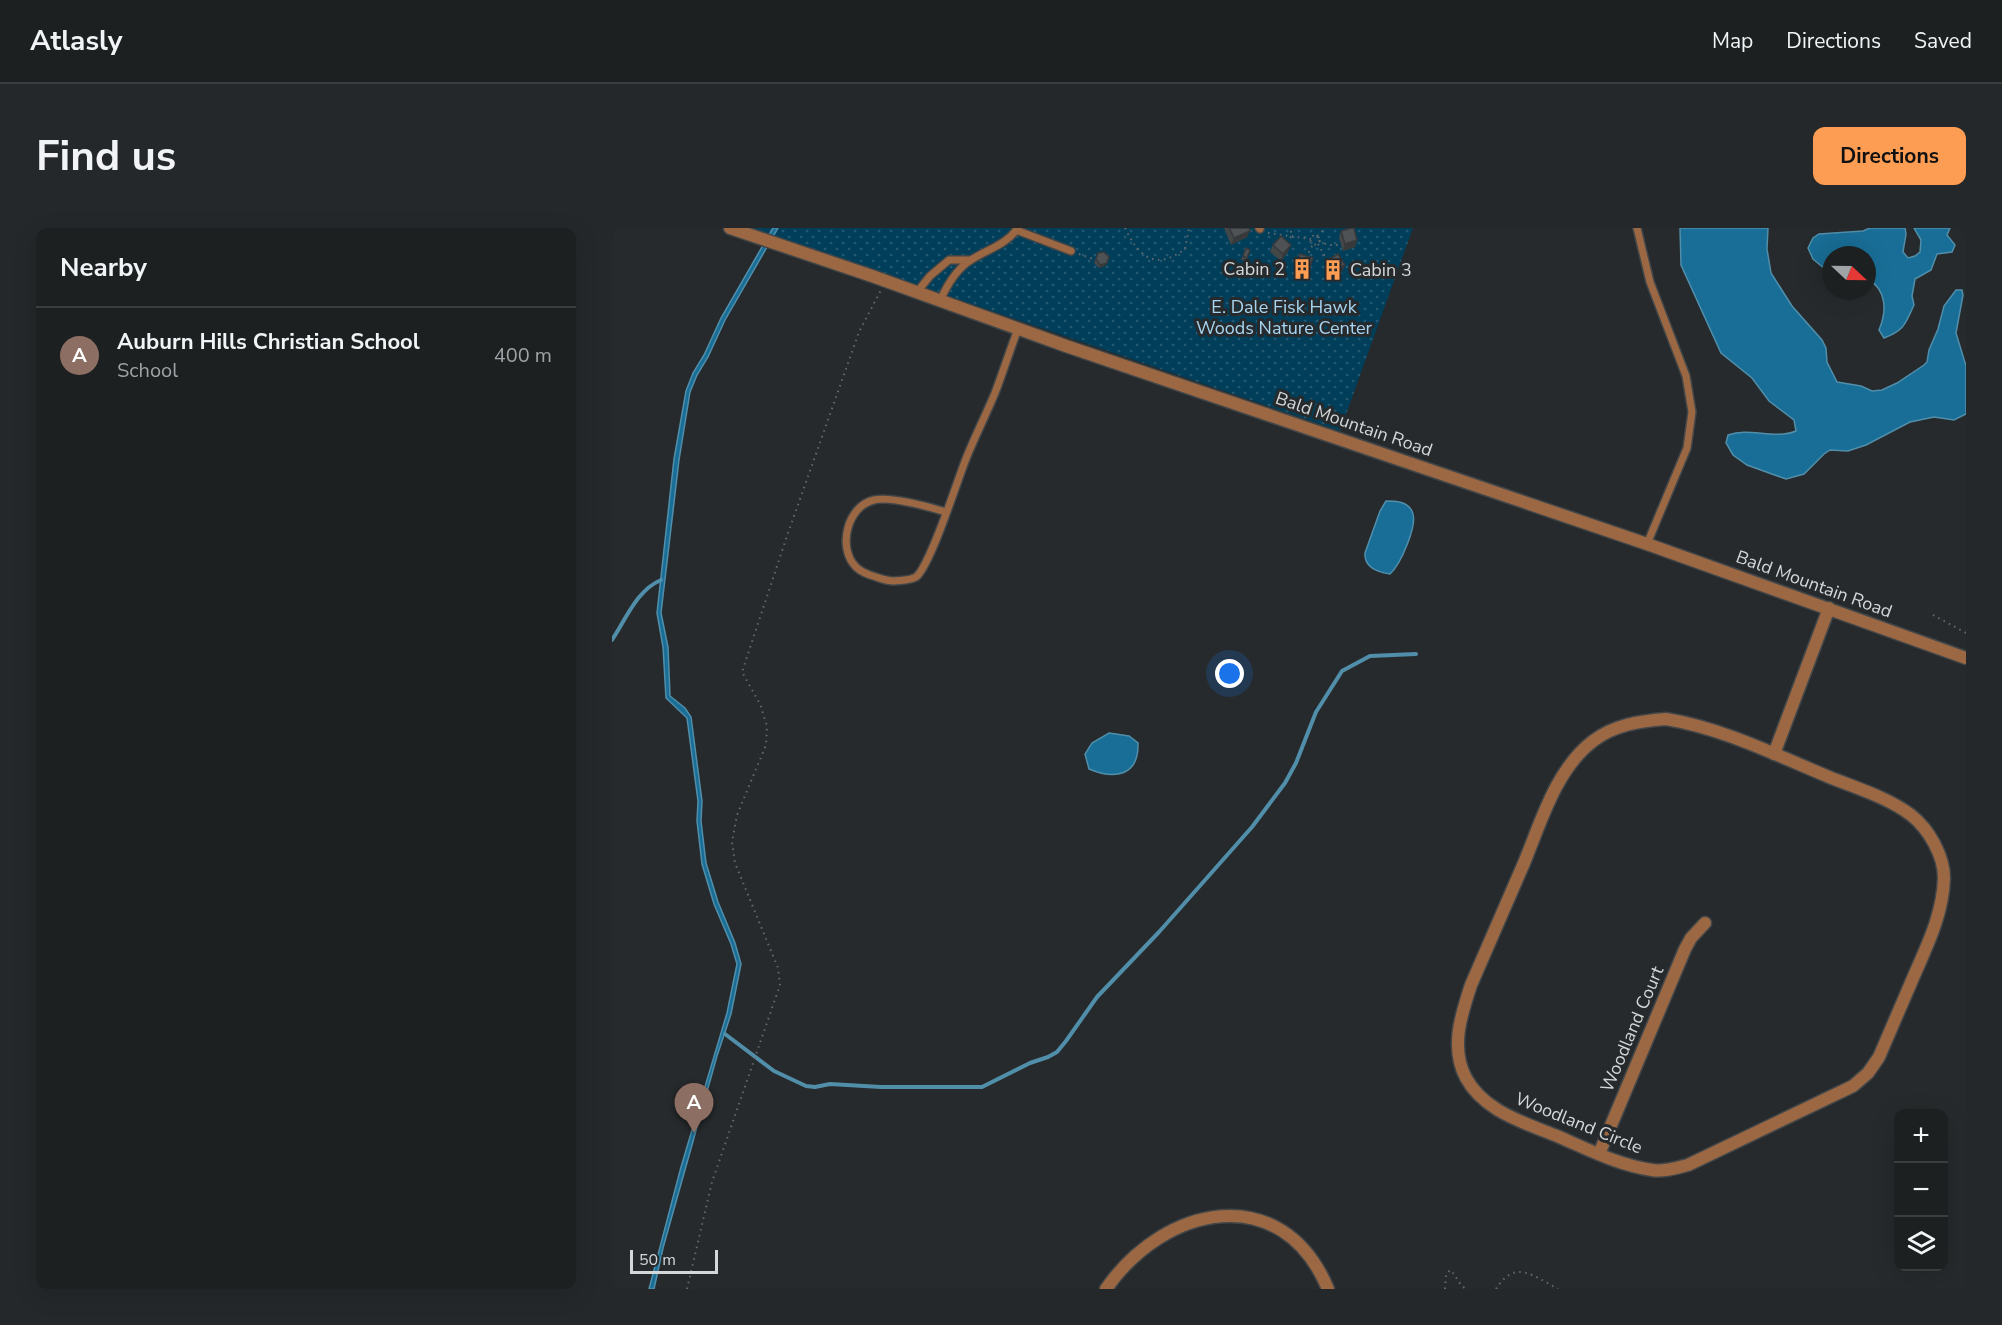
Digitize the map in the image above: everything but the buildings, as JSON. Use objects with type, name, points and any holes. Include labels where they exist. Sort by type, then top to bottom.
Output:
[{"type":"street","name":"Bald Mountain Road","points":[[730,228],[1647,544],[1966,658]]},
{"type":"street","points":[[1773,754],[1828,608]]},
{"type":"street","name":"Woodland Circle","points":[[1665,719],[1686,722],[1773,754],[1894,805],[1912,816],[1929,835],[1940,857],[1944,877],[1941,902],[1933,933],[1879,1058],[1868,1073],[1853,1086],[1688,1165],[1669,1170],[1653,1170],[1625,1164],[1599,1154],[1498,1110],[1480,1097],[1466,1079],[1459,1061],[1458,1038],[1462,1014],[1472,985],[1554,791],[1575,758],[1593,741],[1620,726],[1639,721],[1665,719]]},
{"type":"street","name":"Woodland Court","points":[[1599,1154],[1685,949],[1705,923]]},
{"type":"street","points":[[1106,1289],[1142,1251],[1176,1229],[1204,1218],[1233,1215],[1267,1223],[1293,1238],[1315,1263],[1328,1289]]},
{"type":"lane","points":[[1638,228],[1650,282],[1686,376],[1692,412],[1687,448],[1647,544]]},
{"type":"lane","points":[[940,301],[955,274],[970,260],[996,248],[1017,229],[1071,251]]},
{"type":"lane","points":[[917,292],[930,276],[949,260],[970,260]]},
{"type":"lane","points":[[946,512],[924,505],[874,500],[861,507],[852,518],[846,548],[850,561],[858,570],[889,581],[910,580],[918,575],[925,565],[946,512],[969,451],[994,394],[1018,329]]},
{"type":"path","points":[[1125,228],[1142,255],[1151,259],[1164,258],[1185,249],[1189,228]]},
{"type":"path","points":[[1260,228],[1276,235],[1292,235],[1311,240],[1313,244]]},
{"type":"path","points":[[1290,228],[1292,235]]},
{"type":"path","points":[[1311,240],[1326,228]]},
{"type":"path","points":[[1283,247],[1292,235]]},
{"type":"path","points":[[1317,236],[1329,264]]},
{"type":"path","points":[[1313,244],[1341,245]]},
{"type":"path","points":[[1303,262],[1313,244]]},
{"type":"path","points":[[1071,251],[1095,260]]},
{"type":"path","points":[[687,1289],[712,1182],[780,985],[778,968],[735,863],[732,842],[737,816],[766,745],[767,726],[760,704],[742,672],[787,536],[860,332],[879,298],[884,281]]},
{"type":"path","points":[[1933,615],[1966,633]]},
{"type":"path","points":[[1445,1289],[1446,1275],[1450,1270],[1457,1275],[1460,1285],[1466,1289]]},
{"type":"path","points":[[1496,1289],[1503,1278],[1511,1272],[1520,1271],[1558,1289]]},
{"type":"green space","name":"E. Dale Fisk Hawk Woods Nature Center","points":[[751,228],[1413,228],[1340,431]]},
{"type":"shaded area","points":[[773,228],[778,228],[725,320],[690,392],[679,460],[661,613],[668,647],[670,696],[685,708],[691,717],[702,801],[701,821],[706,863],[741,964],[731,1014],[663,1248],[654,1289],[649,1289],[681,1167],[727,1013],[737,964],[714,904],[702,864],[697,821],[698,801],[687,718],[666,698],[663,647],[657,613],[674,459],[686,391],[693,373],[721,318]]},
{"type":"shaded area","points":[[1680,228],[1768,228],[1767,249],[1771,273],[1792,306],[1822,340],[1826,348],[1827,362],[1837,382],[1861,386],[1872,391],[1882,390],[1897,383],[1927,362],[1944,306],[1956,290],[1962,290],[1956,333],[1966,366],[1966,414],[1954,420],[1934,417],[1910,422],[1866,445],[1848,451],[1830,450],[1804,474],[1786,479],[1747,465],[1733,455],[1726,443],[1728,435],[1745,432],[1788,433],[1796,431],[1794,420],[1769,401],[1752,378],[1721,353],[1681,265]]},
{"type":"shaded area","points":[[1870,228],[1905,228],[1903,252],[1908,258],[1920,252],[1921,240],[1914,228],[1950,228],[1947,235],[1955,245],[1952,252],[1937,254],[1931,270],[1915,279],[1912,296],[1914,305],[1906,322],[1896,332],[1884,338],[1879,330],[1884,301],[1876,286],[1876,246],[1822,246],[1822,266],[1813,259],[1808,248],[1813,238],[1819,234],[1863,231]]},
{"type":"shaded area","points":[[1386,501],[1407,505],[1413,517],[1407,544],[1399,562],[1390,574],[1372,568],[1365,558],[1380,511]]},
{"type":"shaded area","points":[[1109,733],[1129,736],[1138,743],[1134,763],[1124,772],[1108,774],[1089,769],[1085,754],[1092,743]]},
{"type":"waterway","points":[[612,640],[639,598],[661,580]]},
{"type":"waterway","points":[[725,1034],[774,1071],[806,1086],[815,1087],[830,1084],[881,1087],[982,1087],[1030,1063],[1048,1057],[1057,1052],[1097,997],[1159,932],[1252,827],[1285,783],[1296,763],[1316,712],[1342,671],[1370,656],[1416,654]]},
{"type":"place","name":"Cabin 2","points":[[1302,269]]},
{"type":"place","name":"Cabin 3","points":[[1333,270]]},
{"type":"place","name":"Auburn Hills Christian School","points":[[694,1133]]}]
